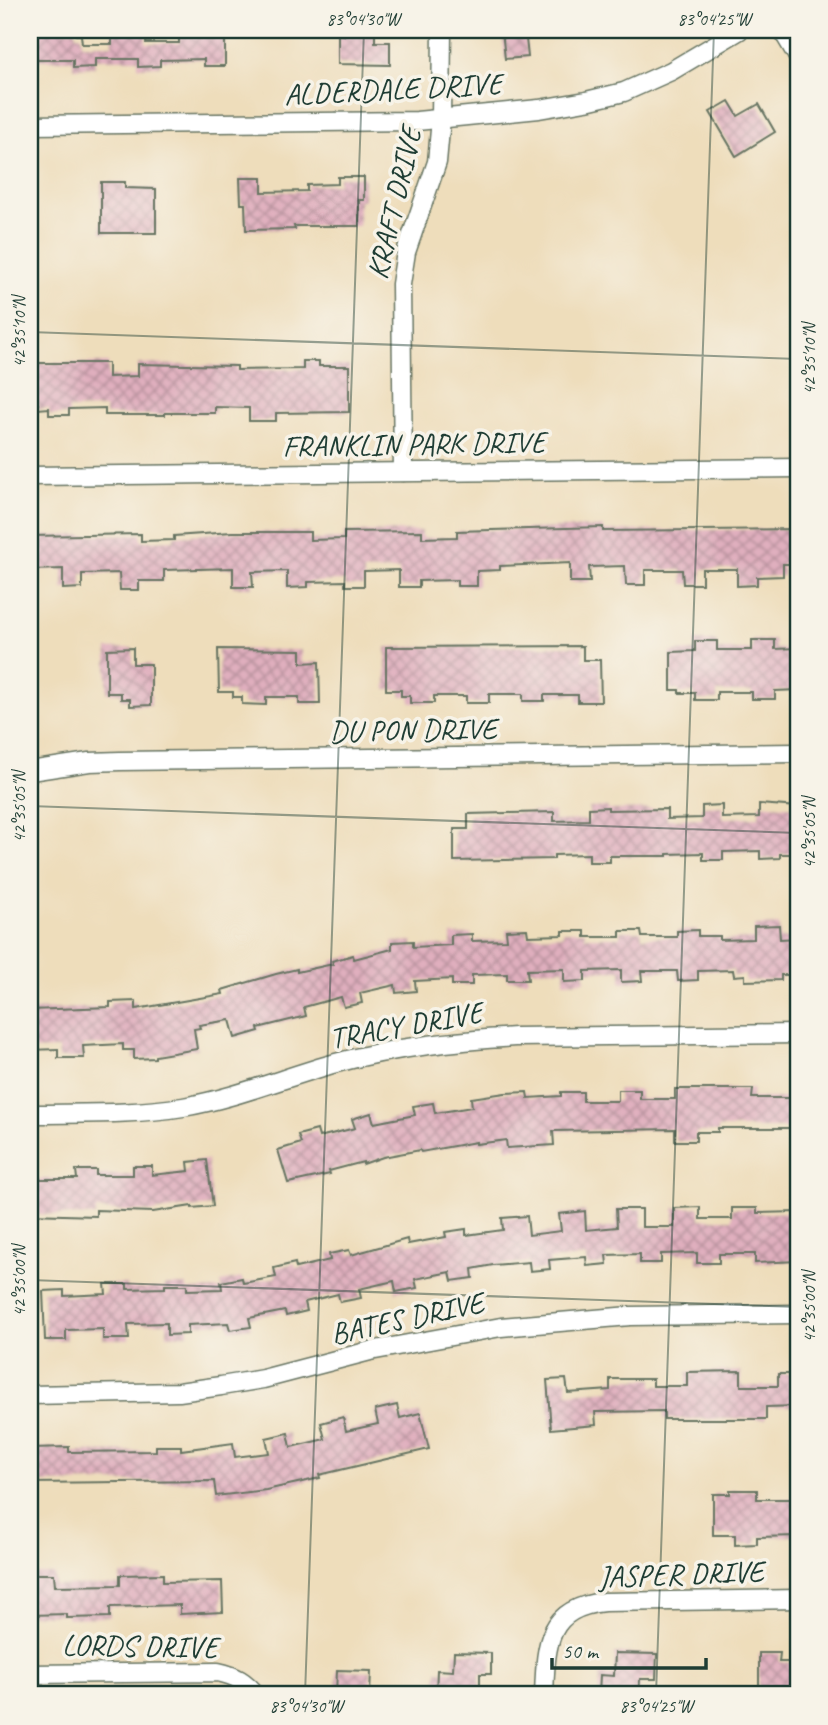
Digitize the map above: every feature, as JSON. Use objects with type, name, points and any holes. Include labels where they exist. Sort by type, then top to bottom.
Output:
[{"type":"street","name":"KRAFT DRIVE","points":[[402,472],[401,284],[406,252],[437,162],[441,119],[442,30]]},
{"type":"street","name":"ALDERDALE DRIVE","points":[[30,125],[417,121],[564,106],[624,92],[671,71],[740,30]]},
{"type":"street","points":[[782,30],[798,57]]},
{"type":"street","name":"FRANKLIN PARK DRIVE","points":[[30,476],[798,468]]},
{"type":"street","name":"DU PON DRIVE","points":[[30,771],[89,762],[120,761],[798,753]]},
{"type":"street","name":"TRACY DRIVE","points":[[30,1114],[148,1111],[184,1107],[229,1097],[363,1056],[470,1040],[514,1037],[798,1034]]},
{"type":"street","name":"BATES DRIVE","points":[[30,1395],[179,1392],[221,1386],[263,1379],[393,1346],[501,1327],[630,1316],[798,1314]]},
{"type":"street","name":"JASPER DRIVE","points":[[544,1695],[547,1647],[552,1631],[567,1614],[584,1605],[604,1602],[798,1599]]},
{"type":"street","name":"LORDS DRIVE","points":[[30,1674],[218,1672],[236,1676],[251,1689]]},
{"type":"building","points":[[30,30],[76,30],[76,35],[81,35],[82,44],[112,44],[112,30],[141,30],[141,34],[146,34],[146,43],[179,43],[179,30],[225,30],[225,66],[204,66],[204,59],[160,60],[160,66],[138,67],[138,59],[95,59],[95,67],[73,68],[73,60],[30,60]]},
{"type":"building","points":[[344,30],[375,30],[375,42],[390,42],[390,65],[338,64],[338,34],[344,35]]},
{"type":"building","points":[[502,30],[525,30],[528,57],[505,59]]},
{"type":"building","points":[[729,101],[738,116],[759,104],[775,132],[736,156],[710,112]]},
{"type":"building","points":[[338,177],[364,177],[364,200],[359,200],[359,226],[294,226],[295,229],[246,230],[240,178],[262,178],[262,192],[307,191],[307,185],[338,184]]},
{"type":"building","points":[[101,182],[125,182],[125,188],[156,189],[156,233],[101,233]]},
{"type":"building","points":[[303,361],[319,361],[319,366],[349,366],[349,412],[276,413],[276,421],[249,421],[249,408],[215,407],[215,413],[165,415],[105,415],[105,408],[69,409],[69,415],[49,415],[49,408],[38,409],[38,404],[30,404],[30,363],[108,363],[108,377],[138,376],[138,364],[237,366],[237,370],[303,369]]},
{"type":"building","points":[[603,527],[603,531],[798,529],[798,564],[783,564],[783,576],[757,577],[757,585],[737,586],[737,569],[702,569],[702,584],[683,584],[682,570],[645,570],[645,585],[626,585],[625,566],[589,567],[590,582],[570,582],[570,563],[500,566],[500,570],[477,571],[477,586],[457,586],[457,580],[419,581],[419,587],[399,587],[399,570],[364,571],[364,586],[345,586],[345,581],[308,582],[308,587],[287,588],[287,571],[252,572],[253,587],[233,587],[233,568],[164,570],[164,581],[139,581],[139,590],[120,590],[119,573],[82,574],[82,588],[63,589],[63,569],[30,570],[30,536],[141,534],[141,541],[174,540],[174,536],[232,532],[310,532],[310,540],[344,539],[344,532],[422,531],[422,538],[457,537],[457,531]]},
{"type":"building","points":[[752,640],[775,640],[775,649],[798,648],[798,690],[775,691],[775,699],[752,699],[752,692],[717,692],[717,700],[695,700],[695,693],[671,690],[671,652],[695,651],[695,641],[717,641],[717,650],[752,650]]},
{"type":"building","points":[[583,646],[583,660],[600,660],[601,702],[578,702],[578,695],[544,695],[544,701],[523,701],[523,694],[489,694],[489,703],[466,703],[466,696],[434,696],[434,703],[410,703],[410,696],[401,696],[401,690],[386,690],[386,647]]},
{"type":"building","points":[[133,648],[133,664],[151,664],[151,705],[130,706],[130,699],[121,699],[121,693],[107,693],[107,649]]},
{"type":"building","points":[[218,649],[301,650],[301,663],[319,662],[320,704],[299,704],[299,697],[266,697],[266,705],[242,704],[242,697],[233,697],[233,692],[219,692]]},
{"type":"building","points":[[759,804],[798,807],[798,854],[780,854],[780,858],[760,859],[760,851],[723,852],[723,860],[703,860],[703,853],[610,856],[610,862],[589,862],[589,854],[554,855],[554,859],[454,861],[454,829],[468,829],[468,814],[554,812],[554,821],[589,820],[589,808],[608,807],[608,810],[667,809],[667,819],[702,818],[702,806],[722,805],[722,818],[759,817]]},
{"type":"building","points":[[779,925],[780,939],[798,938],[798,975],[781,975],[781,980],[745,981],[745,975],[734,976],[733,970],[698,971],[698,980],[678,981],[677,971],[641,971],[642,981],[621,982],[621,970],[585,971],[585,981],[564,982],[564,969],[527,970],[528,980],[507,980],[507,974],[472,975],[472,985],[452,985],[452,979],[415,981],[416,991],[396,993],[395,985],[360,993],[362,1003],[344,1007],[341,997],[304,1007],[306,1016],[258,1028],[259,1031],[235,1038],[230,1020],[199,1025],[200,1028],[194,1029],[197,1049],[155,1058],[134,1059],[134,1050],[123,1050],[123,1044],[83,1046],[84,1058],[58,1058],[58,1049],[30,1050],[30,1010],[110,1007],[110,1002],[136,1001],[136,1009],[223,994],[222,990],[276,974],[297,969],[297,972],[333,964],[332,961],[353,955],[354,959],[392,949],[392,942],[413,941],[413,947],[451,945],[451,935],[472,934],[472,941],[507,940],[506,930],[527,929],[528,936],[585,931],[585,937],[620,937],[620,931],[641,931],[642,937],[677,937],[677,931],[698,930],[698,936],[720,936],[720,940],[754,939],[754,926]]},
{"type":"building","points":[[675,1089],[753,1089],[752,1098],[798,1098],[798,1128],[718,1128],[718,1132],[696,1132],[696,1141],[675,1141],[675,1129],[553,1131],[554,1145],[507,1148],[506,1140],[476,1142],[421,1152],[420,1150],[363,1162],[329,1171],[330,1174],[288,1183],[278,1150],[301,1143],[298,1135],[317,1130],[319,1137],[355,1128],[352,1119],[371,1113],[374,1123],[415,1115],[413,1106],[433,1103],[435,1113],[472,1107],[471,1098],[527,1092],[528,1098],[561,1096],[561,1092],[583,1092],[583,1101],[618,1101],[618,1090],[640,1090],[640,1099],[675,1099]]},
{"type":"building","points":[[207,1160],[213,1206],[153,1212],[96,1210],[96,1216],[30,1214],[30,1179],[77,1179],[76,1170],[96,1170],[96,1175],[133,1175],[133,1166],[152,1166],[152,1175],[189,1171],[188,1162]]},
{"type":"building","points":[[700,1207],[700,1219],[732,1219],[732,1208],[757,1208],[757,1213],[798,1212],[798,1261],[755,1263],[755,1254],[719,1254],[719,1263],[697,1263],[697,1253],[661,1254],[661,1263],[640,1263],[640,1254],[606,1255],[607,1264],[587,1266],[586,1257],[549,1260],[550,1269],[530,1271],[529,1262],[493,1265],[472,1269],[473,1278],[452,1281],[450,1272],[415,1279],[417,1288],[396,1292],[394,1281],[359,1289],[361,1298],[340,1302],[338,1294],[305,1302],[307,1311],[286,1316],[285,1311],[249,1318],[251,1327],[230,1330],[228,1323],[188,1325],[188,1334],[167,1335],[167,1323],[128,1324],[129,1339],[103,1339],[103,1329],[66,1330],[66,1340],[45,1340],[43,1291],[64,1290],[64,1296],[106,1294],[105,1284],[127,1284],[127,1289],[187,1285],[187,1290],[222,1289],[221,1282],[242,1278],[243,1283],[276,1277],[274,1268],[295,1263],[296,1268],[330,1260],[329,1254],[349,1250],[351,1255],[407,1239],[408,1244],[446,1237],[445,1232],[466,1229],[466,1235],[503,1230],[502,1218],[527,1216],[529,1235],[561,1231],[559,1214],[585,1211],[586,1230],[617,1227],[616,1209],[642,1209],[642,1227],[674,1227],[674,1208]]},
{"type":"building","points":[[741,1371],[741,1386],[778,1386],[778,1374],[798,1374],[798,1406],[766,1407],[766,1419],[664,1419],[664,1411],[595,1412],[596,1425],[551,1429],[547,1380],[566,1379],[568,1393],[610,1390],[610,1379],[653,1379],[653,1386],[687,1386],[687,1372]]},
{"type":"building","points":[[397,1405],[400,1418],[420,1413],[429,1449],[266,1490],[216,1496],[214,1481],[30,1483],[30,1448],[69,1447],[69,1452],[156,1451],[156,1446],[181,1446],[181,1450],[233,1443],[235,1457],[269,1453],[266,1438],[288,1433],[291,1447],[325,1439],[321,1423],[343,1417],[346,1431],[378,1424],[375,1410]]},
{"type":"building","points":[[730,1490],[757,1490],[757,1499],[798,1499],[798,1536],[757,1537],[757,1544],[735,1545],[735,1535],[713,1535],[713,1494],[730,1494]]},
{"type":"building","points":[[30,1574],[54,1574],[55,1586],[120,1585],[120,1575],[163,1574],[163,1582],[222,1581],[223,1612],[180,1614],[180,1605],[110,1607],[110,1617],[30,1615]]},
{"type":"building","points":[[454,1652],[491,1653],[491,1674],[480,1674],[480,1695],[436,1695],[437,1670],[453,1671]]},
{"type":"building","points":[[615,1653],[657,1654],[656,1679],[640,1679],[639,1695],[599,1695],[600,1675],[614,1676]]},
{"type":"building","points":[[759,1653],[780,1653],[779,1662],[798,1662],[798,1695],[777,1695],[776,1689],[759,1689]]},
{"type":"building","points":[[337,1670],[371,1671],[370,1695],[336,1695]]}]
